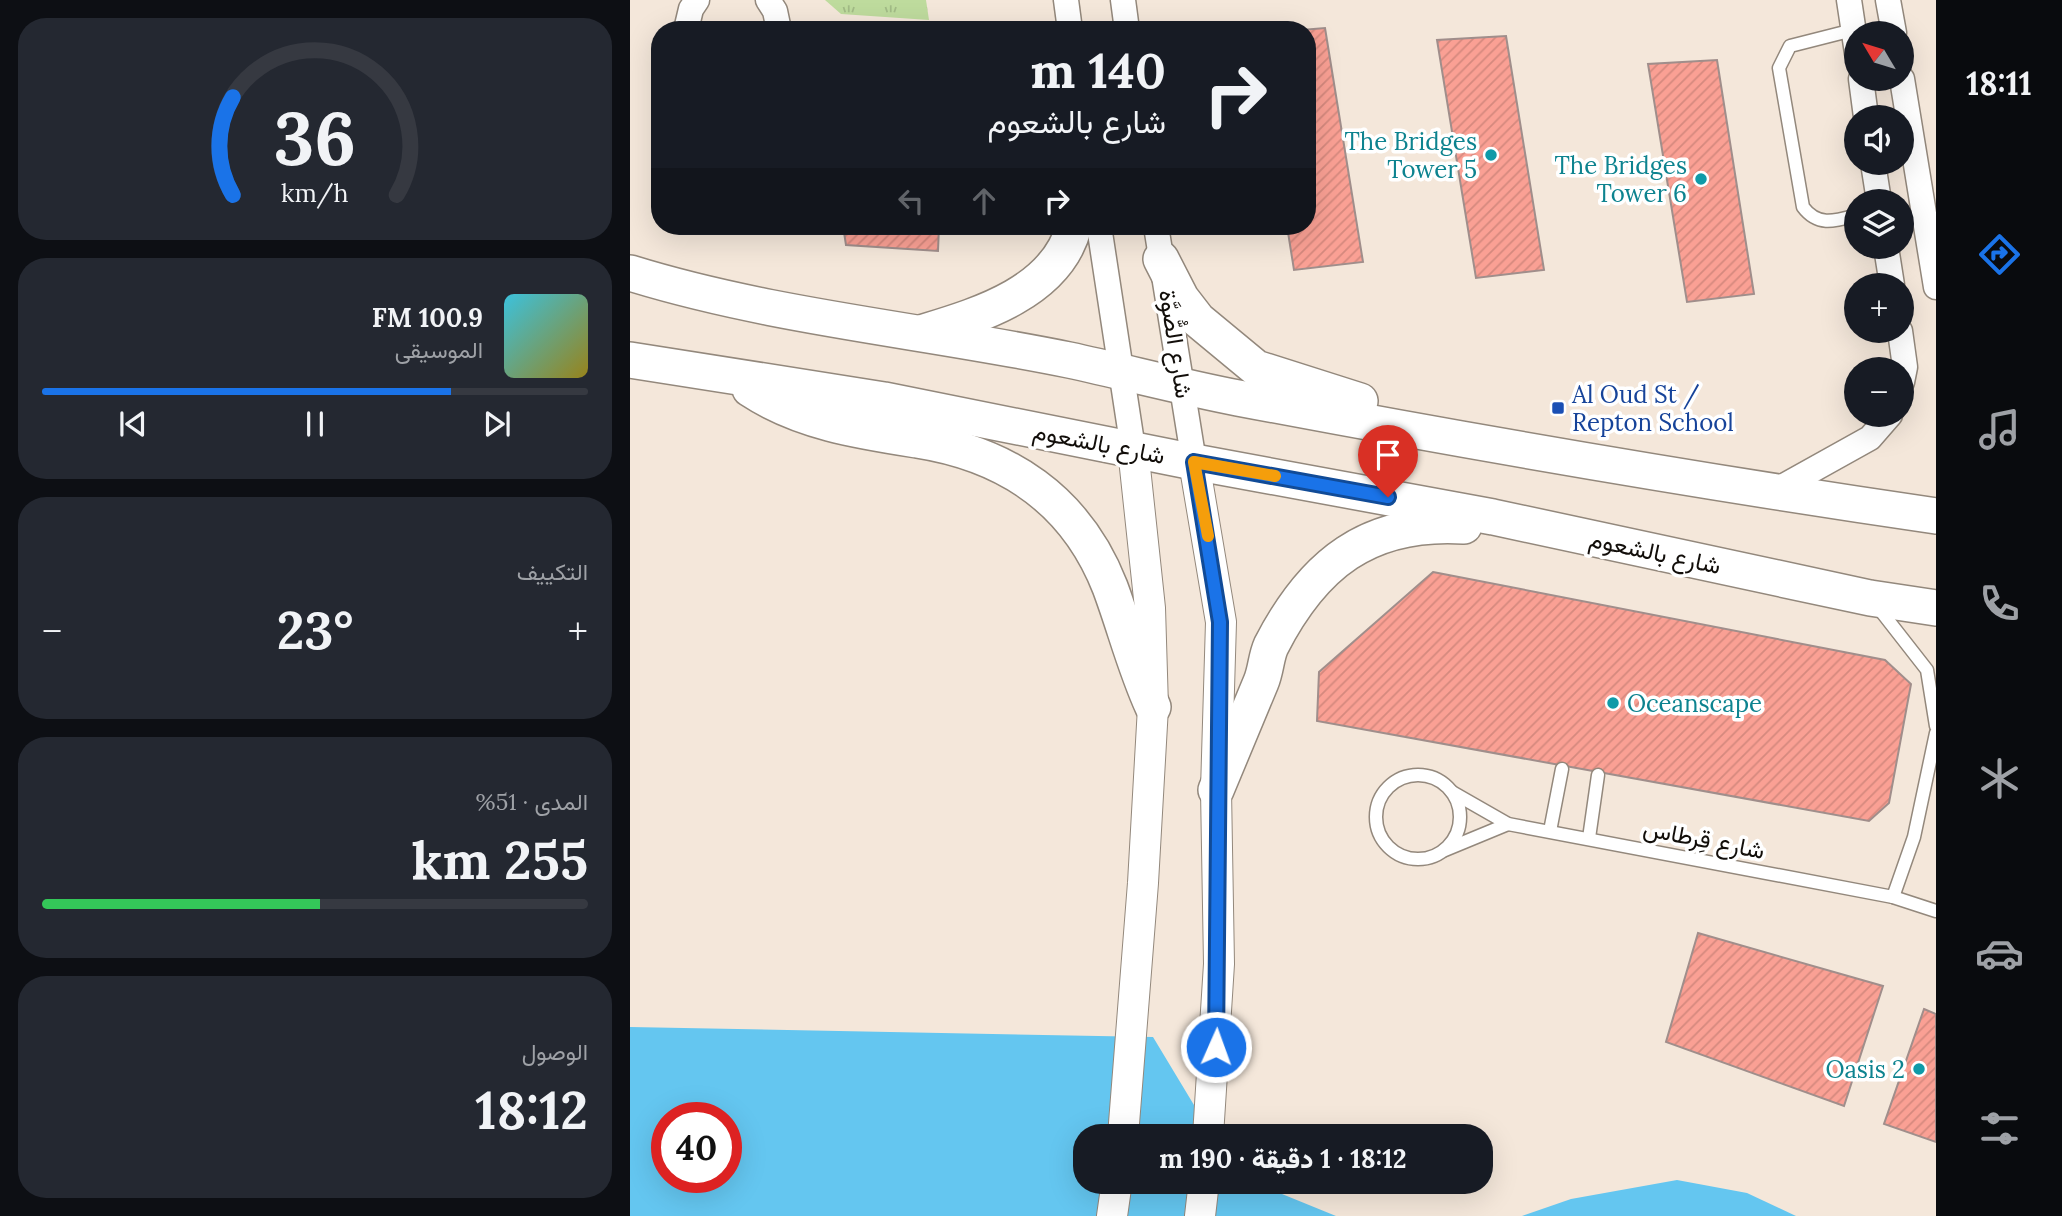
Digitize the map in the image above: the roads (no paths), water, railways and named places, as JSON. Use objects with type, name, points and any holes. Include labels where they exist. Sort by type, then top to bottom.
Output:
[{"type":"main road","points":[[916,335],[980,315],[1006,302],[1037,280],[1056,262],[1071,235]]},
{"type":"main road","points":[[1159,242],[1181,299],[1198,320],[1256,368],[1476,439]]},
{"type":"main road","points":[[630,273],[672,286],[1119,372],[1234,397],[1773,492],[1936,516]]},
{"type":"main road","name":"شارع بالشعوم","points":[[630,360],[884,400],[1194,462],[1530,524],[1870,598],[1936,608]]},
{"type":"main road","points":[[733,377],[757,393],[810,418],[847,428],[950,445],[987,457],[1021,476],[1052,500],[1076,526],[1095,555],[1153,707]]},
{"type":"main road","points":[[1216,790],[1263,677],[1270,648],[1318,575],[1355,547],[1395,531],[1442,525],[1498,528],[1530,524]]},
{"type":"street","points":[[688,21],[697,0]]},
{"type":"street","points":[[768,0],[777,21]]},
{"type":"street","points":[[1066,0],[1069,21]]},
{"type":"street","points":[[1123,0],[1126,21]]},
{"type":"street","points":[[1849,0],[1852,21]]},
{"type":"street","points":[[1888,0],[1892,21]]},
{"type":"street","points":[[1904,91],[1936,287]]},
{"type":"street","points":[[1100,235],[1119,372],[1133,449],[1150,608],[1153,707],[1143,883],[1124,1124]]},
{"type":"street","name":"شارع الصُّوَّة","points":[[1159,242],[1194,462]]},
{"type":"street","points":[[1773,492],[1870,438],[1880,427]]},
{"type":"street","points":[[1194,462],[1220,622],[1216,790],[1219,978],[1209,1124]]},
{"type":"street","points":[[1112,1216],[1115,1194]]},
{"type":"street","points":[[1200,1216],[1203,1194]]},
{"type":"lane","points":[[1844,41],[1796,43],[1784,51],[1779,68],[1803,207],[1816,220],[1826,222],[1844,218]]},
{"type":"lane","points":[[1870,598],[1927,670],[1936,726]]},
{"type":"lane","points":[[1892,897],[1914,837],[1936,733]]},
{"type":"lane","points":[[1550,831],[1562,769]]},
{"type":"lane","points":[[1441,851],[1451,842],[1460,817],[1452,792],[1442,782],[1415,775],[1390,785],[1377,809],[1381,836],[1390,848],[1415,858],[1429,857],[1508,824]]},
{"type":"lane","points":[[1589,838],[1598,775]]},
{"type":"lane","name":"شارع قِرطاس","points":[[1452,792],[1508,824],[1892,897],[1936,911]]},
{"type":"water","points":[[630,1027],[1153,1037],[1197,1110],[1211,1124],[1073,1124],[1073,1194],[1282,1194],[1336,1216],[630,1216]]},
{"type":"water","points":[[1677,1180],[1747,1193],[1796,1216],[1522,1216],[1571,1199]]},
{"type":"place","name":"The Bridges Tower 5","points":[[1491,155]]},
{"type":"place","name":"The Bridges Tower 6","points":[[1701,179]]},
{"type":"place","name":"Al Oud St / Repton School","points":[[1558,408]]},
{"type":"place","name":"Oceanscape","points":[[1613,703]]},
{"type":"place","name":"Oasis 2","points":[[1919,1069]]}]
